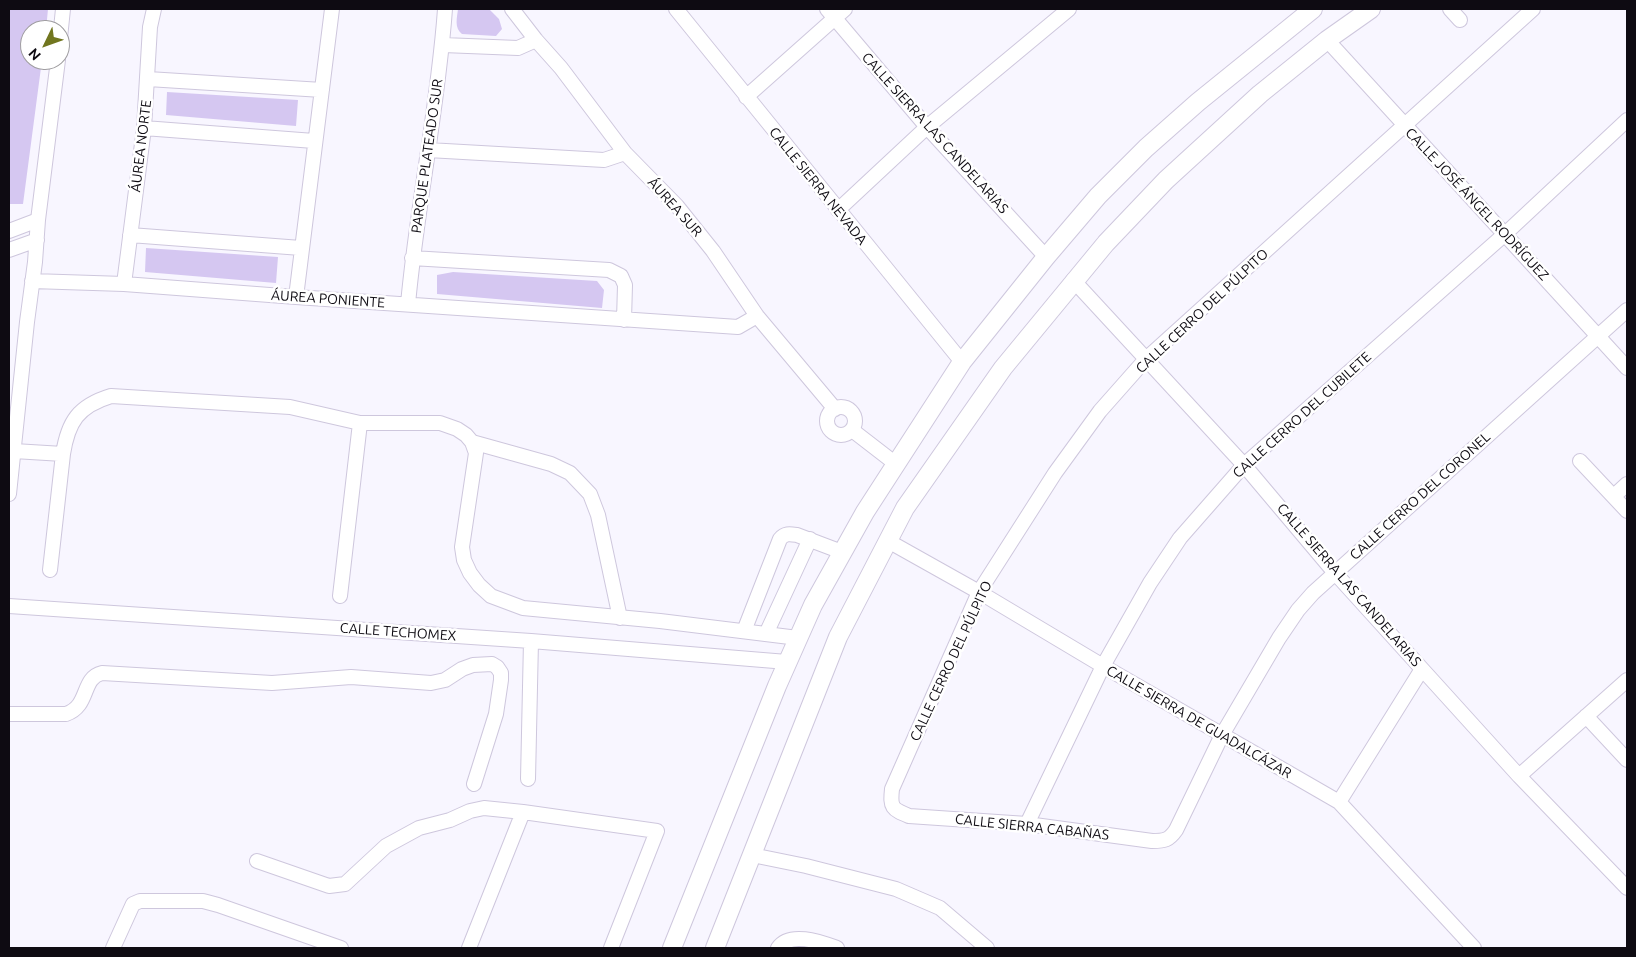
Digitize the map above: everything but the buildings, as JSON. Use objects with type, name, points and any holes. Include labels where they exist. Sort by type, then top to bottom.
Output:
[{"type":"main road","points":[[715,948],[838,637],[905,508],[1003,368],[1106,242],[1166,180],[1260,94],[1327,40],[1371,9]]},
{"type":"main road","points":[[672,948],[787,662],[813,605],[865,512],[962,362],[1046,257],[1098,196],[1146,148],[1307,10]]},
{"type":"street","name":"ÁUREA NORTE","points":[[124,284],[144,128],[150,27],[154,9]]},
{"type":"street","points":[[296,297],[332,9]]},
{"type":"street","name":"PARQUE PLATEADO SUR","points":[[408,304],[412,258],[443,45],[446,9]]},
{"type":"street","name":"ÁUREA SUR","points":[[512,9],[561,68],[625,153],[677,206],[713,251],[757,316],[835,409],[844,408],[851,413],[855,421],[852,430]]},
{"type":"street","name":"CALLE SIERRA NEVADA","points":[[676,9],[962,362]]},
{"type":"street","points":[[838,210],[927,127],[1070,9]]},
{"type":"street","points":[[1450,9],[1460,20]]},
{"type":"street","name":"CALLE CERRO DEL PÚLPITO","points":[[895,810],[891,801],[892,789],[979,592],[1055,473],[1100,411],[1146,359],[1406,126],[1533,9]]},
{"type":"street","points":[[746,97],[835,12]]},
{"type":"street","name":"CALLE SIERRA LAS CANDELARIAS","points":[[835,12],[927,127],[1046,257]]},
{"type":"street","points":[[443,45],[518,48],[536,40]]},
{"type":"street","name":"CALLE JOSÉ ÁNGEL RODRÍGUEZ","points":[[1327,40],[1627,368]]},
{"type":"street","points":[[9,494],[27,322],[38,240],[38,220],[57,70]]},
{"type":"street","points":[[148,79],[322,90]]},
{"type":"street","name":"CALLE CERRO DEL CUBILETE","points":[[1026,824],[1103,666],[1150,583],[1180,538],[1244,465],[1505,234],[1627,120]]},
{"type":"street","points":[[144,128],[314,141]]},
{"type":"street","points":[[428,150],[604,160],[625,153]]},
{"type":"street","points":[[9,231],[38,220]]},
{"type":"street","points":[[130,235],[301,248]]},
{"type":"street","points":[[9,250],[38,240]]},
{"type":"street","points":[[412,258],[609,270],[621,276],[626,285],[624,320]]},
{"type":"street","name":"CALLE SIERRA LAS CANDELARIAS","points":[[1073,280],[1244,465],[1335,572],[1519,776],[1627,888]]},
{"type":"street","name":"ÁUREA PONIENTE","points":[[32,282],[124,284],[738,327],[757,316]]},
{"type":"street","name":"CALLE CERRO DEL CORONEL","points":[[1170,839],[1222,735],[1279,638],[1312,593],[1627,310]]},
{"type":"street","points":[[50,570],[66,435],[73,420],[95,401],[111,396],[290,407],[360,423],[440,423],[457,429],[472,442],[551,464],[570,473],[590,494],[598,515],[620,618]]},
{"type":"street","points":[[835,409],[827,420],[827,424],[832,432],[840,435],[852,430],[896,464]]},
{"type":"street","points":[[340,596],[360,423]]},
{"type":"street","points":[[472,442],[476,453],[462,547],[464,560],[470,573],[479,586],[491,596],[522,608],[798,638]]},
{"type":"street","points":[[14,451],[63,454]]},
{"type":"street","points":[[1580,461],[1627,511]]},
{"type":"street","points":[[1614,496],[1627,484]]},
{"type":"street","points":[[744,631],[780,539],[783,536],[790,534],[810,539],[842,552]]},
{"type":"street","points":[[766,634],[810,539]]},
{"type":"street","name":"CALLE SIERRA DE GUADALCÁZAR","points":[[888,541],[979,592],[1338,802],[1474,948]]},
{"type":"street","name":"CALLE TECHOMEX","points":[[9,606],[531,641],[787,662]]},
{"type":"street","points":[[528,779],[531,641]]},
{"type":"street","points":[[9,714],[66,714],[74,711],[80,706],[92,679],[97,674],[102,673],[272,682],[351,677],[431,683],[445,680],[462,669],[473,665],[492,664],[501,673],[502,680],[496,714],[474,784]]},
{"type":"street","points":[[1338,802],[1422,668]]},
{"type":"street","points":[[1519,776],[1627,680]]},
{"type":"street","points":[[1586,716],[1627,760]]},
{"type":"street","points":[[257,861],[329,886],[338,886],[345,884],[386,846],[419,828],[484,808],[657,831],[611,948]]},
{"type":"street","name":"CALLE SIERRA CABAÑAS","points":[[895,810],[909,816],[1026,824],[1152,841],[1170,839]]},
{"type":"street","points":[[469,948],[522,812]]},
{"type":"street","points":[[752,855],[806,866],[896,889],[940,908],[987,948]]},
{"type":"street","points":[[113,948],[133,904],[140,901],[203,901],[333,947]]},
{"type":"street","points":[[778,948],[781,943],[792,938],[824,943],[837,948]]},
{"type":"shaded area","points":[[9,9],[48,9],[47,20],[20,20],[20,70],[41,70],[23,204],[9,204]]},
{"type":"shaded area","points":[[458,9],[489,9],[499,19],[502,29],[496,36],[462,34],[457,26]]},
{"type":"shaded area","points":[[167,92],[298,100],[296,126],[166,115]]},
{"type":"shaded area","points":[[146,248],[278,257],[276,283],[145,272]]},
{"type":"shaded area","points":[[453,272],[597,281],[604,290],[602,308],[437,294],[437,275]]}]
